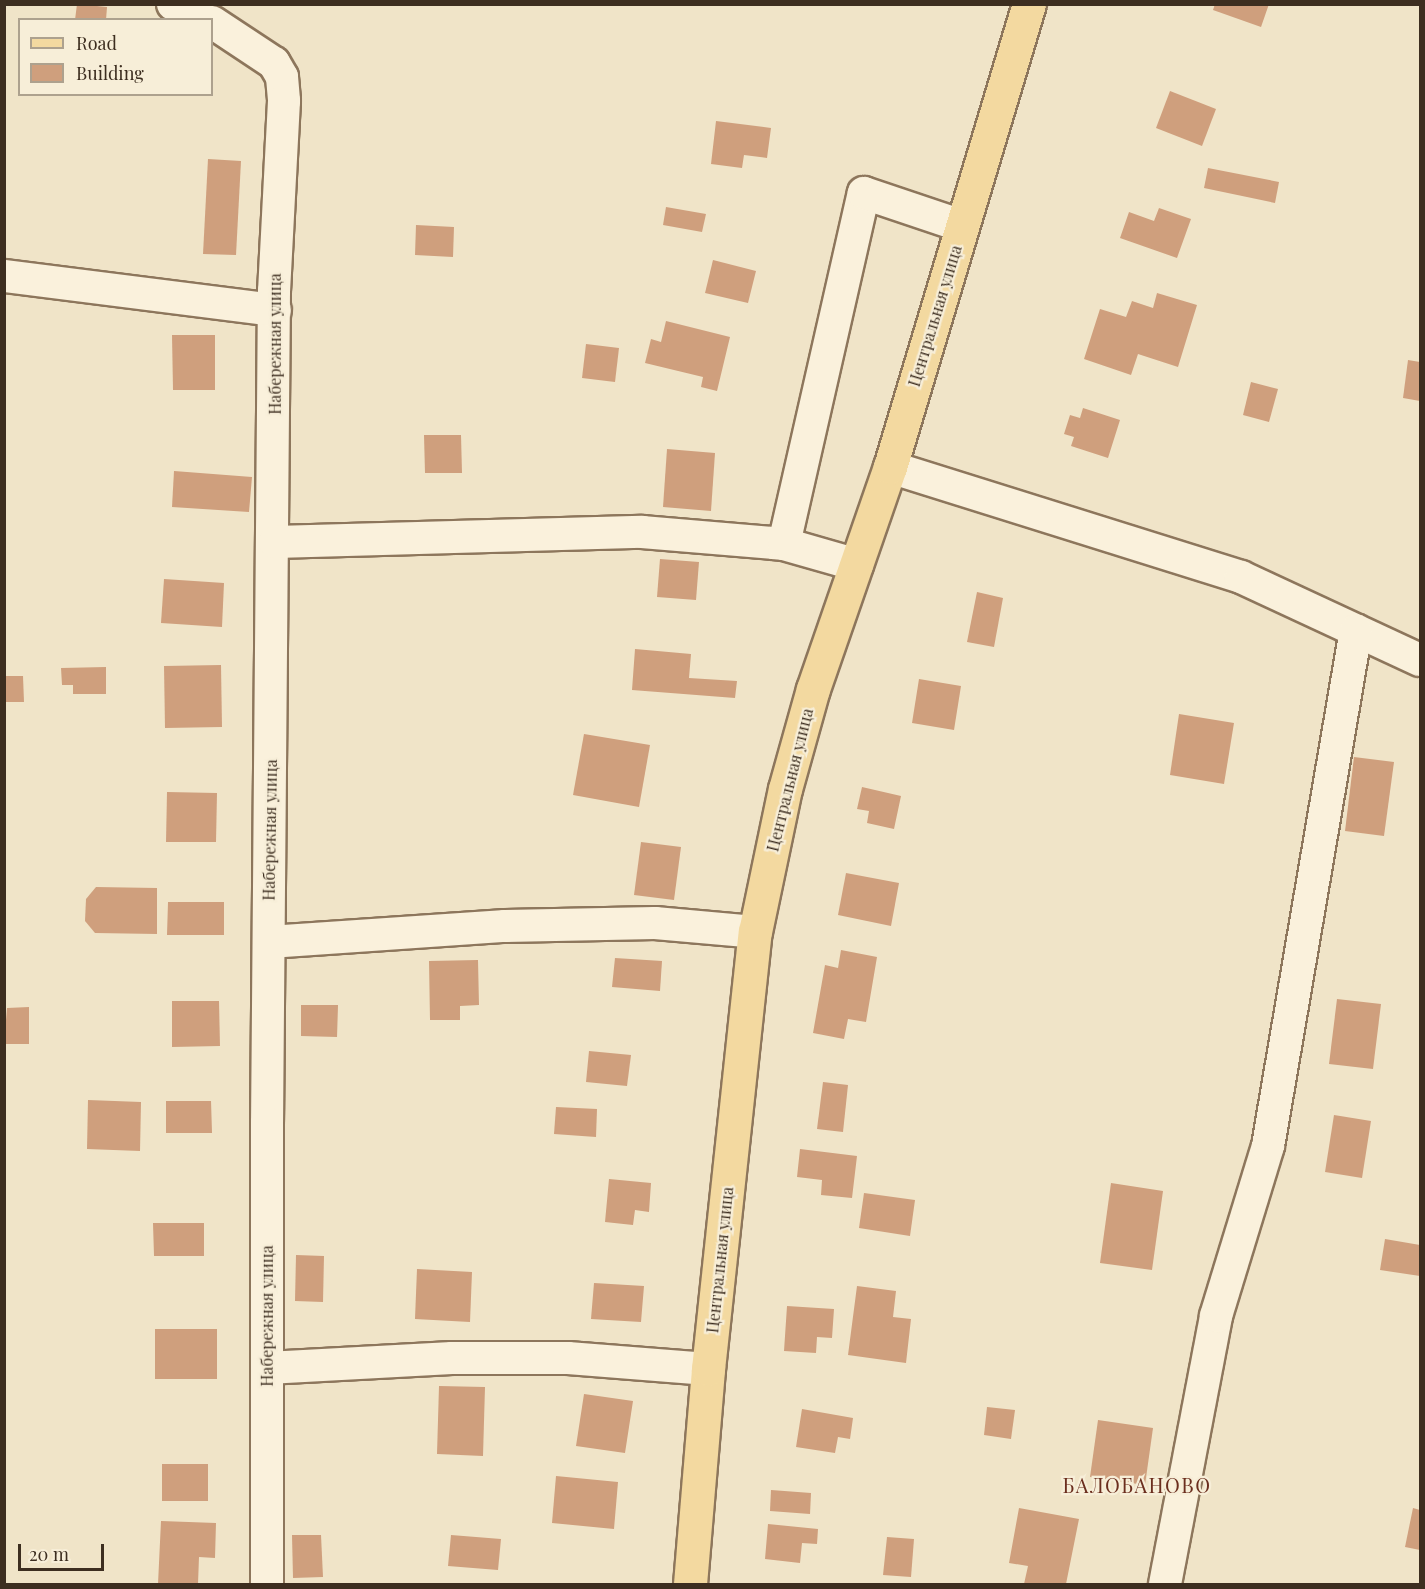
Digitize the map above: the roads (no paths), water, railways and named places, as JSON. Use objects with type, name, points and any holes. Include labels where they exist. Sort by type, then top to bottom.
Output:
[{"type":"main road","name":"Центральная улица","points":[[690,1584],[708,1369],[755,932],[785,789],[813,689],[890,467],[1029,4]]},
{"type":"street","points":[[173,4],[202,18]]},
{"type":"street","name":"Набережная улица","points":[[213,23],[274,63],[282,77],[275,310],[275,542],[269,942],[267,1584]]},
{"type":"street","points":[[784,544],[864,193],[962,226]]},
{"type":"street","points":[[4,276],[275,310]]},
{"type":"street","points":[[890,467],[1241,577],[1420,660]]},
{"type":"street","points":[[275,542],[642,532],[784,544],[857,565]]},
{"type":"street","points":[[1165,1584],[1216,1316],[1268,1146],[1356,630]]},
{"type":"street","points":[[269,942],[540,925],[655,923],[755,932]]},
{"type":"street","points":[[267,1368],[453,1358],[568,1358],[708,1369]]},
{"type":"district","name":"БАЛОБАНОВО","points":[[1137,1484]]}]
